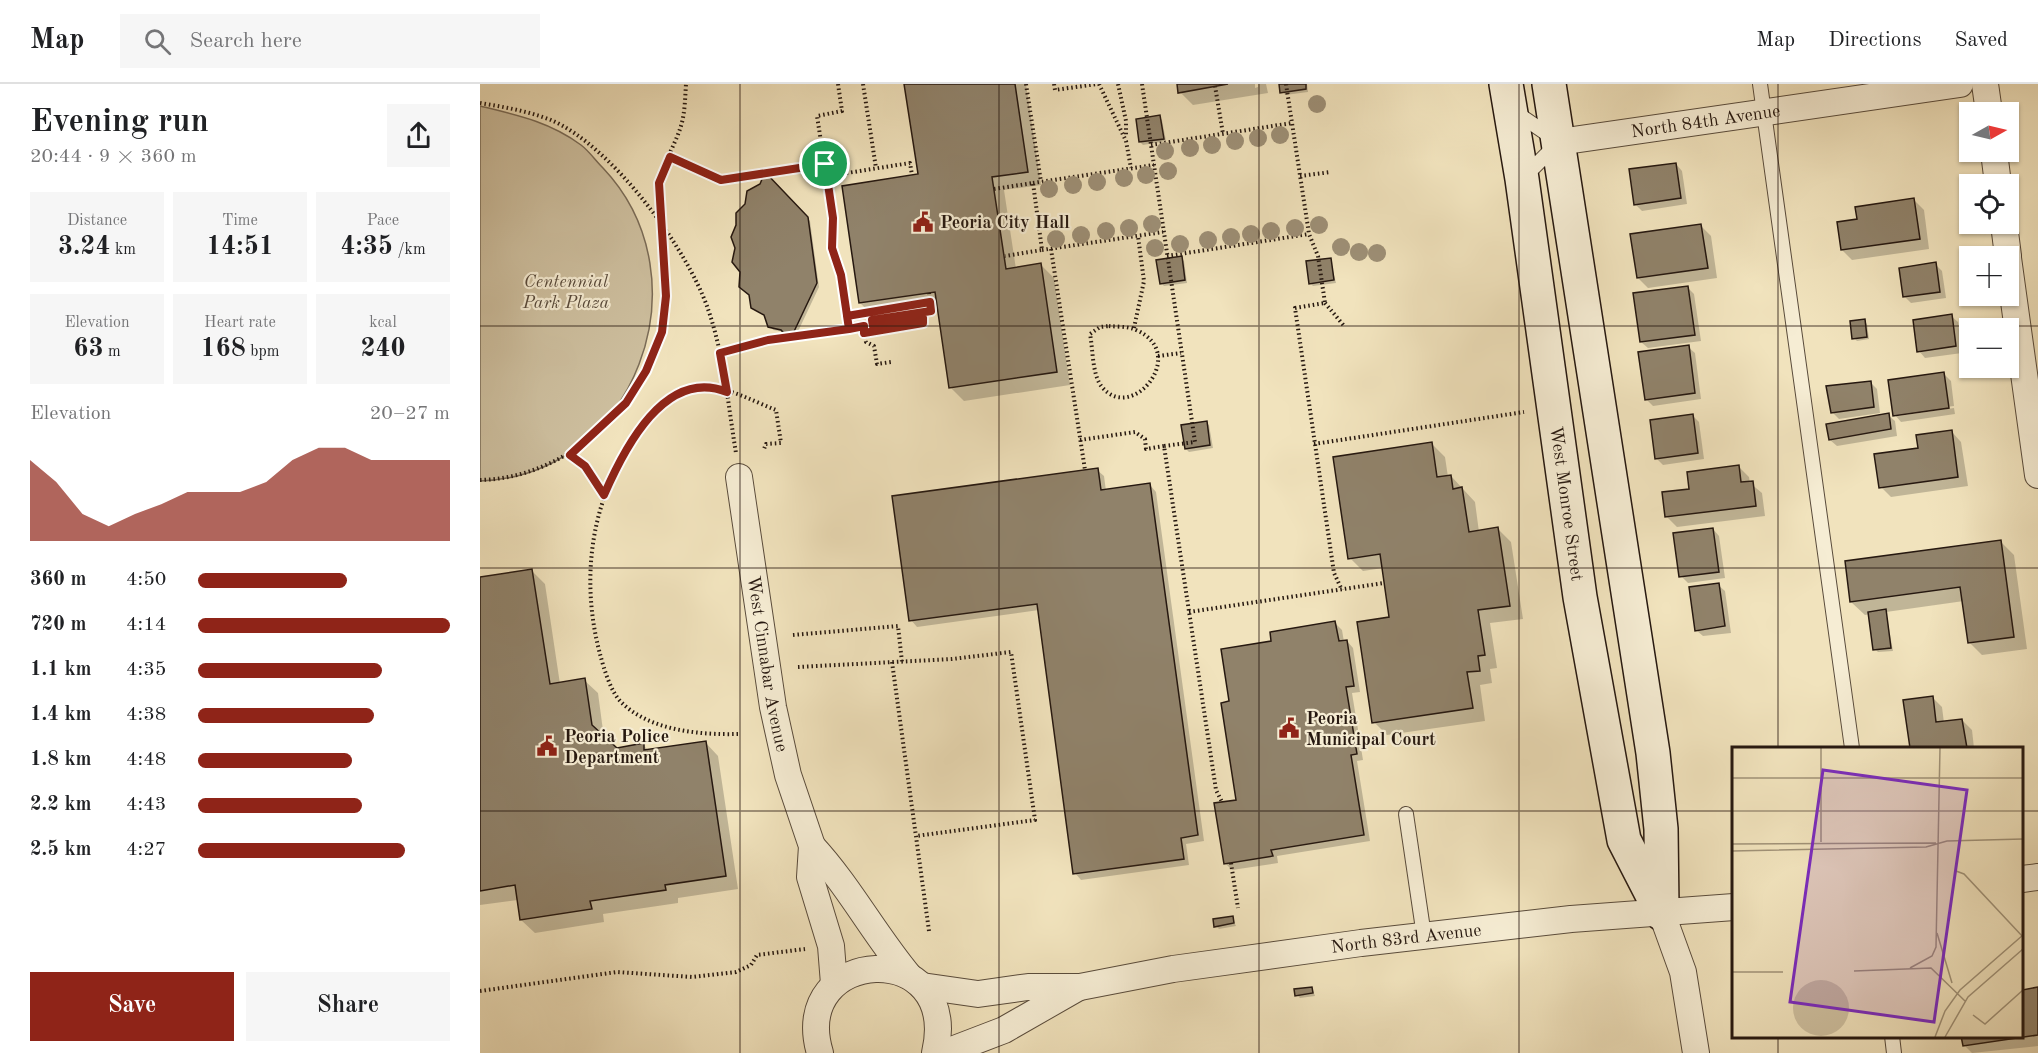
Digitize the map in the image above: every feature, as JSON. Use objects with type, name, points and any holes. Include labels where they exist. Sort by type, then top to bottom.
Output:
[{"type":"street","name":"West Monroe Street","points":[[1549,84],[1607,450],[1655,775],[1660,829],[1662,914]]},
{"type":"street","name":"North 84th Avenue","points":[[1559,142],[1960,84]]},
{"type":"street","points":[[1985,84],[1988,102]]},
{"type":"street","name":"West Monroe Street","points":[[1508,97],[1522,179],[1580,597],[1624,840],[1662,914],[1683,972],[1696,1053]]},
{"type":"street","points":[[2015,306],[2038,475]]},
{"type":"street","points":[[1561,458],[1607,450]]},
{"type":"street","name":"West Cinnabar Avenue","points":[[739,477],[773,707],[788,775],[812,846],[810,877],[831,946],[834,984]]},
{"type":"street","points":[[1580,597],[1628,589]]},
{"type":"street","name":"West Cinnabar Avenue","points":[[812,846],[836,872],[873,929],[916,981]]},
{"type":"street","points":[[2023,879],[2038,877]]},
{"type":"street","name":"North 83rd Avenue","points":[[834,984],[851,973],[871,967],[891,968],[916,981],[978,994],[1028,987],[1080,987],[1239,959],[1424,936],[1571,919],[1732,907]]},
{"type":"street","points":[[916,981],[932,1000],[938,1017],[939,1034],[935,1053]]},
{"type":"street","points":[[812,1048],[816,1019],[823,1000],[834,984]]},
{"type":"street","name":"North 83rd Avenue","points":[[944,1053],[1004,1030],[1080,987]]},
{"type":"lane","points":[[1760,84],[1852,747]]},
{"type":"lane","points":[[1508,97],[1559,142],[1522,179]]},
{"type":"lane","points":[[1406,814],[1424,936]]},
{"type":"lane","points":[[1892,1038],[1894,1053]]},
{"type":"path","points":[[480,480],[495,480],[570,455],[626,403],[646,371],[662,332],[666,296],[659,183],[683,118],[686,84]]},
{"type":"path","points":[[838,84],[842,111],[817,116],[833,218],[832,248],[841,275],[849,329]]},
{"type":"path","points":[[863,84],[876,168]]},
{"type":"path","points":[[1026,84],[1041,182]]},
{"type":"path","points":[[1054,84],[1055,90],[1098,84],[1126,141]]},
{"type":"path","points":[[1118,84],[1126,121],[1126,141],[1131,168]]},
{"type":"path","points":[[1080,440],[1135,432],[1144,439],[1146,449],[1195,442],[1142,84]]},
{"type":"path","points":[[1286,84],[1309,234],[1318,256],[1325,303],[1345,327]]},
{"type":"path","points":[[1215,86],[1223,134]]},
{"type":"path","points":[[480,103],[520,110],[552,121],[587,143],[613,165],[660,222],[698,283],[720,353],[739,477]]},
{"type":"path","points":[[1151,145],[1292,123]]},
{"type":"path","points":[[670,157],[721,180],[825,164],[847,173],[910,163],[912,175]]},
{"type":"path","points":[[994,189],[1154,165]]},
{"type":"path","points":[[1300,176],[1331,172]]},
{"type":"path","points":[[1033,183],[1042,250]]},
{"type":"path","points":[[1005,256],[1164,232]]},
{"type":"path","points":[[1167,256],[1309,234]]},
{"type":"path","points":[[1134,328],[1144,281],[1138,236]]},
{"type":"path","points":[[1051,249],[1085,470]]},
{"type":"path","points":[[864,333],[923,323],[923,318],[873,326],[872,320],[931,311],[929,293]]},
{"type":"path","points":[[847,316],[930,302]]},
{"type":"path","points":[[1325,303],[1295,308],[1334,573],[1342,590]]},
{"type":"path","points":[[720,353],[768,340],[864,326],[866,342],[874,346],[877,364],[891,362]]},
{"type":"path","points":[[1100,327],[1134,328],[1145,334],[1153,344],[1158,356],[1157,371],[1151,384],[1139,392],[1124,397],[1114,395],[1103,389],[1098,380],[1090,334],[1100,327]]},
{"type":"path","points":[[1158,356],[1181,352]]},
{"type":"path","points":[[738,734],[692,733],[636,714],[620,701],[603,666],[593,629],[589,584],[594,534],[604,495],[618,464],[636,434],[661,406],[687,388],[712,386],[776,410],[781,443],[765,444],[764,449]]},
{"type":"path","points":[[1314,444],[1524,412]]},
{"type":"path","points":[[1164,446],[1216,790],[1222,802]]},
{"type":"path","points":[[570,455],[585,466],[604,495]]},
{"type":"path","points":[[1189,612],[1384,584]]},
{"type":"path","points":[[793,635],[898,626],[902,662]]},
{"type":"path","points":[[798,667],[902,662],[1011,652],[1035,820],[916,836]]},
{"type":"path","points":[[892,662],[929,931]]},
{"type":"path","points":[[1231,863],[1238,908]]},
{"type":"path","points":[[480,991],[627,971],[692,977],[736,972],[750,964],[758,955],[808,948]]},
{"type":"green space","name":"Centennial Park Plaza","points":[[480,106],[533,120],[557,130],[584,147],[603,168],[634,213],[650,263],[651,314],[639,364],[615,409],[579,446],[534,471],[480,481]]},
{"type":"building","name":"Peoria City Hall","points":[[904,84],[1015,84],[1028,172],[992,177],[1006,269],[1041,263],[1057,372],[949,388],[935,292],[859,303],[842,186],[918,174]]},
{"type":"building","points":[[1177,84],[1228,84],[1178,93]]},
{"type":"building","points":[[1279,84],[1306,84],[1306,89],[1280,93]]},
{"type":"building","points":[[1160,115],[1164,139],[1139,142],[1136,119]]},
{"type":"building","points":[[1676,163],[1681,198],[1634,205],[1629,169]]},
{"type":"building","points":[[765,172],[808,217],[817,283],[790,340],[781,330],[768,327],[764,315],[751,308],[749,295],[739,287],[740,272],[732,262],[735,248],[731,237],[736,225],[736,213],[745,204],[747,191],[760,184]]},
{"type":"building","points":[[1914,198],[1920,239],[1841,250],[1837,222],[1857,219],[1855,207]]},
{"type":"building","points":[[1701,224],[1708,268],[1637,278],[1630,234]]},
{"type":"building","points":[[1182,256],[1185,280],[1160,284],[1156,260]]},
{"type":"building","points":[[1331,258],[1334,280],[1309,284],[1306,261]]},
{"type":"building","points":[[1936,262],[1940,292],[1903,297],[1899,268]]},
{"type":"building","points":[[1688,286],[1695,335],[1640,342],[1633,293]]},
{"type":"building","points":[[1952,314],[1956,346],[1917,352],[1913,320]]},
{"type":"building","points":[[1865,319],[1867,337],[1852,339],[1850,321]]},
{"type":"building","points":[[1689,345],[1695,393],[1645,400],[1638,352]]},
{"type":"building","points":[[1944,372],[1949,408],[1893,416],[1888,380]]},
{"type":"building","points":[[1871,381],[1874,407],[1831,413],[1826,386]]},
{"type":"building","points":[[1889,413],[1891,429],[1829,440],[1826,424]]},
{"type":"building","points":[[1693,414],[1698,453],[1655,459],[1650,420]]},
{"type":"building","points":[[1207,421],[1210,445],[1185,449],[1181,425]]},
{"type":"building","points":[[1952,430],[1958,477],[1879,488],[1874,454],[1918,448],[1916,435]]},
{"type":"building","points":[[1432,442],[1437,477],[1451,475],[1453,489],[1462,487],[1469,532],[1498,527],[1510,606],[1478,610],[1485,655],[1478,656],[1480,671],[1467,672],[1473,708],[1372,723],[1357,622],[1389,617],[1380,554],[1348,559],[1333,457]]},
{"type":"building","points":[[1739,465],[1741,482],[1753,481],[1756,506],[1665,517],[1662,492],[1689,489],[1687,472]]},
{"type":"building","points":[[1098,468],[1101,490],[1150,483],[1198,835],[1181,838],[1184,859],[1073,874],[1037,604],[909,621],[892,496]]},
{"type":"building","points":[[1713,528],[1719,572],[1679,577],[1673,533]]},
{"type":"building","points":[[2001,540],[2014,637],[1968,643],[1960,587],[1850,602],[1845,561]]},
{"type":"building","name":"Peoria Police Department","points":[[532,569],[550,684],[585,678],[592,725],[617,748],[644,743],[644,750],[706,741],[726,876],[665,885],[666,890],[590,901],[592,909],[520,920],[515,885],[480,891],[480,577]]},
{"type":"building","points":[[1719,583],[1725,626],[1695,631],[1689,587]]},
{"type":"building","points":[[1886,609],[1891,648],[1873,650],[1868,612]]},
{"type":"building","name":"Peoria Municipal Court","points":[[1335,621],[1339,641],[1347,640],[1354,686],[1346,687],[1357,754],[1351,755],[1364,835],[1271,850],[1273,856],[1224,864],[1214,803],[1236,800],[1221,703],[1229,701],[1221,649],[1271,641],[1270,632]]},
{"type":"building","points":[[1933,696],[1936,722],[1962,719],[1967,747],[1910,747],[1903,700]]},
{"type":"building","points":[[1233,916],[1234,923],[1214,927],[1213,919]]},
{"type":"building","points":[[1312,987],[1313,993],[1295,996],[1294,989]]},
{"type":"building","points":[[2038,987],[2038,1035],[2023,1037],[2023,990]]},
{"type":"building","points":[[1961,1038],[2018,1038],[1963,1046]]},
{"type":"place","name":"Peoria City Hall","points":[[923,222]]},
{"type":"place","name":"Peoria Municipal Court","points":[[1289,728]]},
{"type":"place","name":"Peoria Police Department","points":[[547,746]]},
{"type":"route","points":[[825,164],[721,180],[670,157],[659,183],[666,296],[662,332],[646,371],[626,403],[570,455],[585,466],[604,495],[618,464],[636,434],[661,406],[687,388],[712,386],[727,392],[720,353],[768,340],[849,329],[847,316],[930,302],[931,311],[872,320],[873,326],[923,318],[923,323],[864,333],[864,326],[849,329],[841,275],[832,248],[833,218],[825,164]]}]
